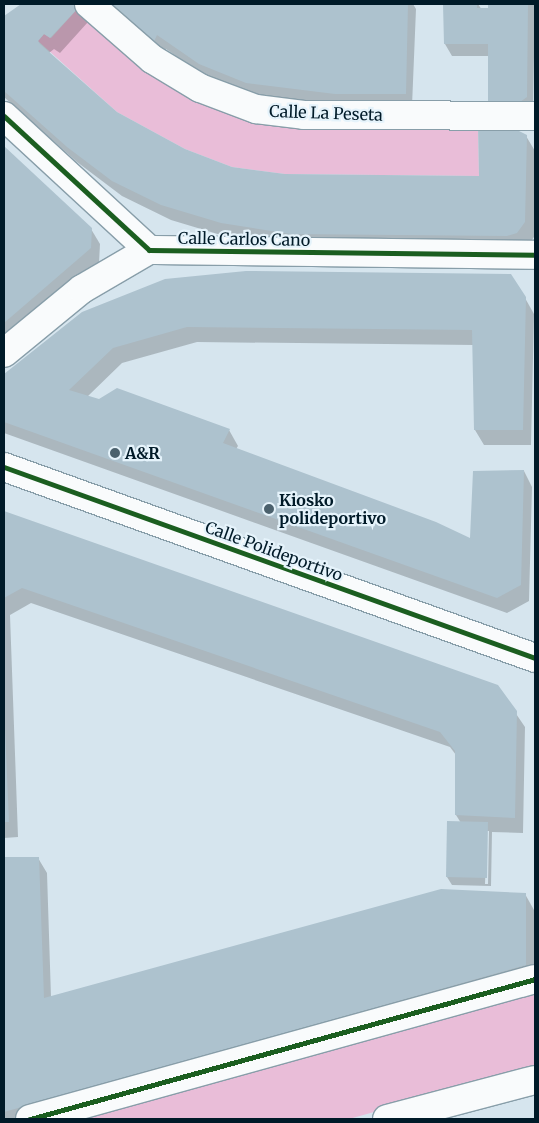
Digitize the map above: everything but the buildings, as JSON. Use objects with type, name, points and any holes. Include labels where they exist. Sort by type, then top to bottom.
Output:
[{"type":"street","name":"Calle La Peseta","points":[[88,4],[152,59],[200,88],[256,109],[304,115],[535,116]]},
{"type":"street","points":[[4,116],[150,250],[82,289],[4,354]]},
{"type":"street","name":"Calle Carlos Cano","points":[[150,250],[535,255]]},
{"type":"street","name":"Calle Polideportivo","points":[[4,467],[535,658]]},
{"type":"street","points":[[30,1119],[535,979]]},
{"type":"street","points":[[387,1119],[535,1080]]},
{"type":"shaded area","points":[[80,6],[183,89],[478,126],[479,176],[285,174],[232,167],[185,149],[117,112],[38,41],[44,34],[51,38]]},
{"type":"shaded area","points":[[535,985],[535,1067],[349,1119],[51,1119]]},
{"type":"cycle path","points":[[4,116],[149,250],[535,255]]},
{"type":"cycle path","points":[[4,467],[535,658]]},
{"type":"cycle path","points":[[30,1119],[535,979]]},
{"type":"place","name":"A&R","points":[[115,453]]},
{"type":"place","name":"Kiosko polideportivo","points":[[269,509]]}]
